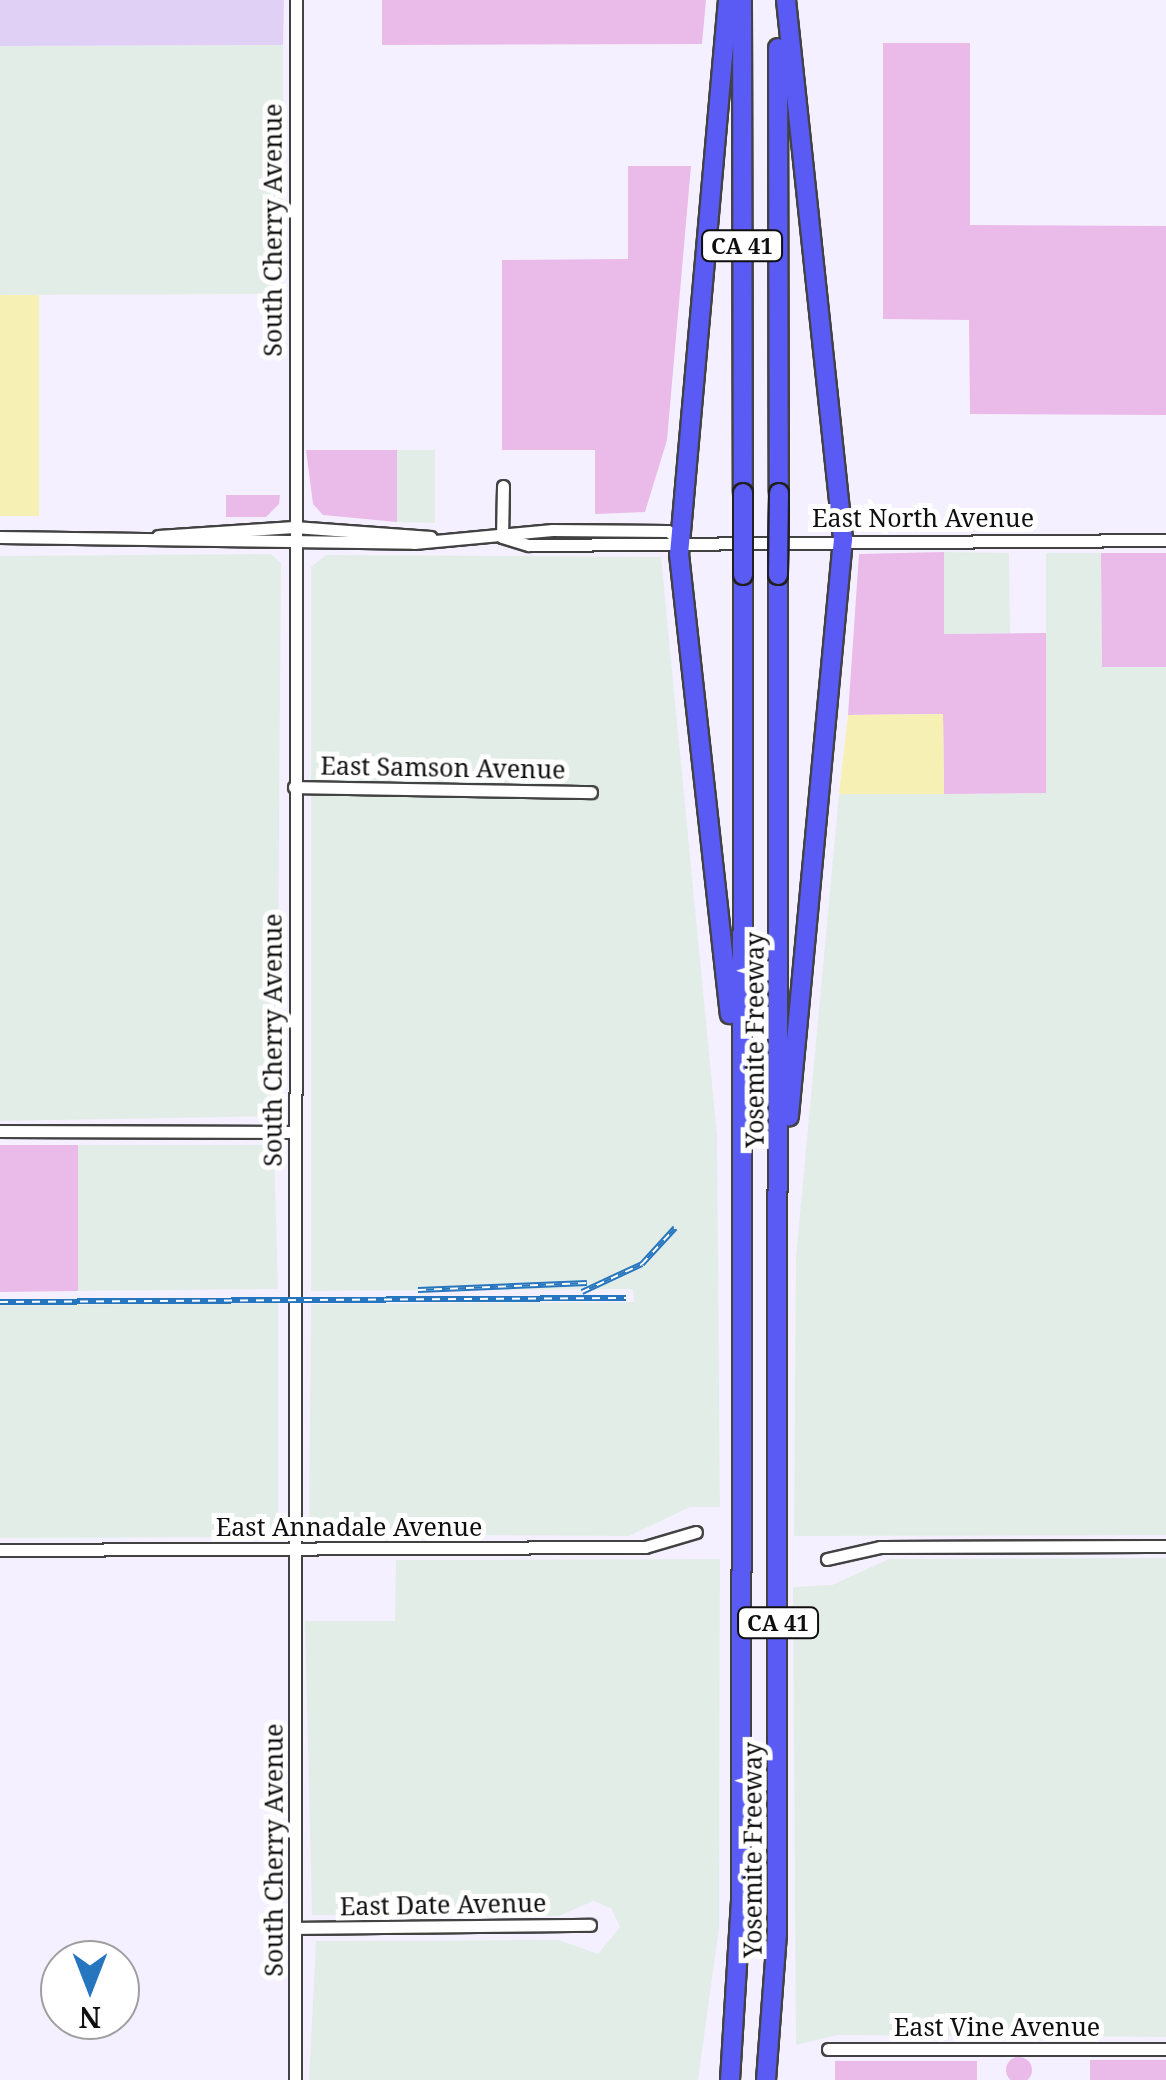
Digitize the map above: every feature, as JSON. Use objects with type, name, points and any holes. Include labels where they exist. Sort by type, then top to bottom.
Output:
[{"type":"highway","points":[[728,0],[679,540],[740,1154]]},
{"type":"highway","name":"Yosemite Freeway","points":[[730,2080],[737,1998],[742,0]]},
{"type":"highway","name":"Yosemite Freeway","points":[[766,2080],[777,1935],[778,0]]},
{"type":"highway","points":[[779,1202],[844,540],[786,0]]},
{"type":"highway","points":[[719,2080],[737,1998]]},
{"type":"street","name":"South Cherry Avenue","points":[[295,2080],[296,0]]},
{"type":"street","points":[[502,537],[503,486]]},
{"type":"street","name":"East North Avenue","points":[[158,536],[294,527],[432,538]]},
{"type":"street","name":"East North Avenue","points":[[0,537],[158,536],[294,543],[668,532],[679,540],[1166,540]]},
{"type":"street","name":"East Samson Avenue","points":[[294,787],[591,792]]},
{"type":"street","points":[[0,1131],[295,1132]]},
{"type":"street","name":"East Annadale Avenue","points":[[0,1550],[645,1547],[696,1532]]},
{"type":"street","points":[[826,1560],[880,1548],[1166,1546]]},
{"type":"street","name":"East Date Avenue","points":[[295,1928],[590,1926]]},
{"type":"street","name":"East Vine Avenue","points":[[828,2048],[1166,2049]]},
{"type":"shaded area","points":[[0,0],[284,0],[283,45],[0,46]]},
{"type":"shaded area","points":[[382,0],[706,0],[702,44],[382,45]]},
{"type":"shaded area","points":[[883,43],[970,43],[970,225],[1166,226],[1166,415],[970,414],[969,320],[883,319]]},
{"type":"shaded area","points":[[283,45],[283,294],[0,295],[0,46]]},
{"type":"shaded area","points":[[628,166],[691,166],[667,440],[645,512],[595,514],[595,450],[502,450],[502,260],[628,259]]},
{"type":"shaded area","points":[[0,295],[39,295],[39,516],[0,516]]},
{"type":"shaded area","points":[[306,450],[397,450],[397,522],[323,515],[313,504]]},
{"type":"shaded area","points":[[397,450],[435,450],[435,523],[397,522]]},
{"type":"shaded area","points":[[226,495],[280,495],[279,504],[266,517],[226,517]]},
{"type":"shaded area","points":[[944,552],[1009,553],[1010,633],[943,634]]},
{"type":"shaded area","points":[[944,552],[944,634],[1046,633],[1046,793],[944,794],[943,714],[848,715],[859,554]]},
{"type":"shaded area","points":[[1046,553],[1101,553],[1102,667],[1166,667],[1166,1535],[794,1536],[796,1257],[839,794],[1046,793]]},
{"type":"shaded area","points":[[1101,553],[1166,553],[1166,667],[1102,667]]},
{"type":"shaded area","points":[[271,554],[281,563],[277,1116],[0,1121],[0,556]]},
{"type":"shaded area","points":[[326,555],[661,557],[717,1135],[720,1507],[690,1507],[629,1536],[309,1534],[311,1304],[634,1302],[633,1289],[311,1291],[311,567]]},
{"type":"shaded area","points":[[943,714],[944,794],[839,794],[848,715]]},
{"type":"shaded area","points":[[0,1145],[78,1145],[78,1291],[0,1292]]},
{"type":"shaded area","points":[[78,1145],[274,1145],[278,1289],[78,1291]]},
{"type":"shaded area","points":[[278,1303],[278,1526],[267,1537],[0,1538],[0,1305]]},
{"type":"shaded area","points":[[1166,1558],[1166,2037],[837,2035],[796,2045],[793,1587],[832,1585],[889,1559]]},
{"type":"shaded area","points":[[720,1559],[719,1928],[698,2080],[309,2080],[316,1941],[559,1940],[598,1954],[620,1927],[611,1908],[593,1901],[559,1916],[312,1915],[305,1621],[395,1621],[396,1560]]},
{"type":"shaded area","points":[[1019,2057],[1028,2061],[1032,2070],[1028,2079],[1019,2083],[1010,2079],[1006,2070],[1010,2061]]},
{"type":"shaded area","points":[[1090,2060],[1166,2060],[1166,2080],[1090,2080]]},
{"type":"shaded area","points":[[835,2061],[977,2061],[977,2080],[835,2080]]},
{"type":"railway","points":[[582,1292],[642,1264],[675,1228]]},
{"type":"railway","points":[[418,1290],[587,1283]]},
{"type":"railway","points":[[0,1302],[626,1298]]}]
